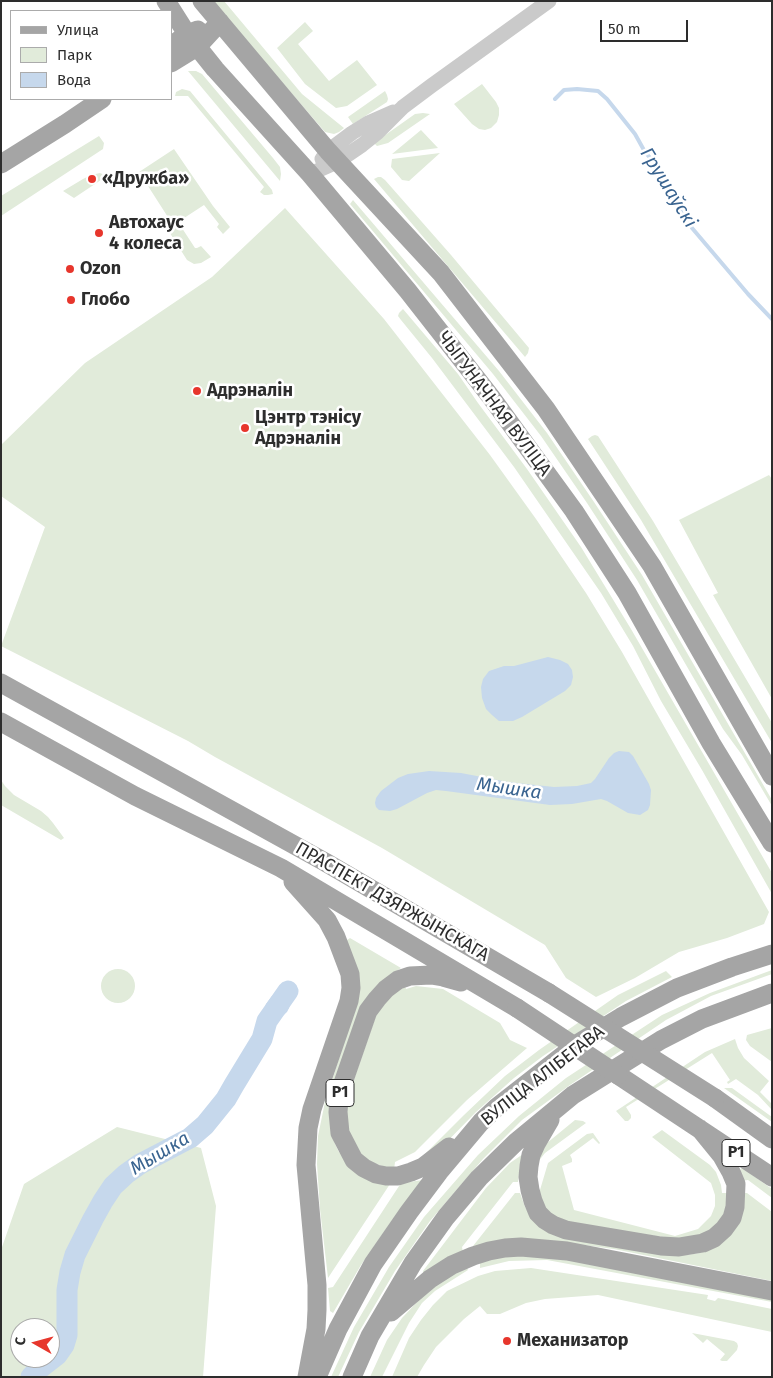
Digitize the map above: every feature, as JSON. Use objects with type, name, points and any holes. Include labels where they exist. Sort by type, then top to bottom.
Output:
[{"type":"main road","name":"ЧЫГУНАЧНАЯ ВУЛІЦА","points":[[202,1],[333,157],[441,273],[546,409],[652,566],[772,776]]},
{"type":"main road","name":"ЧЫГУНАЧНАЯ ВУЛІЦА","points":[[172,10],[192,41],[215,69],[310,174],[408,291],[485,389],[574,511],[627,593],[711,743],[772,843]]},
{"type":"main road","points":[[172,62],[192,41],[220,22]]},
{"type":"main road","points":[[172,46],[192,41]]},
{"type":"main road","points":[[1,164],[101,100]]},
{"type":"main road","name":"ПРАСПЕКТ ДЗЯРЖЫНСКАГА","points":[[1,683],[325,862],[550,993],[715,1098],[772,1139]]},
{"type":"main road","name":"ПРАСПЕКТ ДЗЯРЖЫНСКАГА","points":[[1,722],[135,796],[281,868],[517,1008],[772,1177]]},
{"type":"main road","points":[[281,868],[327,920],[345,959],[350,974],[351,988],[312,1109],[308,1128],[306,1165],[317,1285],[317,1310],[316,1329],[307,1377]]},
{"type":"main road","name":"ВУЛІЦА АЛІБЕГАВА","points":[[317,1377],[338,1329],[373,1264],[439,1172],[481,1122],[497,1107],[580,1042],[622,1017],[677,988],[771,953]]},
{"type":"main road","name":"Р1","points":[[481,1122],[423,1167],[398,1176],[386,1176],[376,1174],[354,1160],[340,1134],[338,1112],[342,1086],[368,1011],[386,989],[398,980],[422,975],[442,977],[485,989]]},
{"type":"main road","name":"ВУЛІЦА АЛІБЕГАВА","points":[[352,1377],[370,1336],[413,1263],[446,1217],[479,1178],[516,1142],[563,1102],[587,1085],[661,1040],[702,1019],[772,993]]},
{"type":"main road","points":[[563,1102],[536,1144],[531,1155],[528,1177],[532,1201],[538,1213],[553,1225],[566,1230],[661,1246],[679,1247],[704,1243],[714,1238],[732,1218],[735,1207],[736,1184],[722,1156],[692,1124]]},
{"type":"main road","points":[[370,1336],[391,1311],[430,1279],[452,1265],[472,1256],[505,1248],[566,1250],[772,1290]]},
{"type":"street","points":[[310,174],[333,157],[368,123],[404,107],[549,1]]},
{"type":"green space","points":[[212,1],[224,1],[302,94],[344,128],[334,134],[325,132]]},
{"type":"green space","points":[[305,22],[313,31],[298,44],[329,81],[357,60],[377,85],[347,106],[336,108],[305,84],[277,48]]},
{"type":"green space","points":[[188,71],[196,71],[202,74],[273,158],[280,167],[280,181]]},
{"type":"green space","points":[[482,84],[499,108],[497,122],[491,128],[485,130],[479,129],[472,124],[454,104]]},
{"type":"green space","points":[[182,89],[190,91],[272,190],[273,194],[264,195],[260,192],[264,187],[188,96],[175,96],[176,92]]},
{"type":"green space","points":[[385,91],[388,99],[387,102],[353,124],[348,117]]},
{"type":"green space","points":[[415,114],[430,114],[388,143],[377,146],[374,143]]},
{"type":"green space","points":[[421,130],[438,148],[392,154]]},
{"type":"green space","points":[[99,136],[104,143],[103,149],[1,216],[1,196]]},
{"type":"green space","points":[[174,149],[213,206],[230,227],[223,234],[217,227],[219,224],[204,205],[178,222],[195,248],[201,246],[211,257],[201,263],[194,264],[187,260],[168,230],[173,225],[139,172]]},
{"type":"green space","points":[[440,153],[409,181],[402,180],[391,167],[392,159]]},
{"type":"green space","points":[[100,173],[107,176],[74,198],[63,191],[91,175]]},
{"type":"green space","points":[[378,177],[385,180],[529,348],[525,357],[374,179]]},
{"type":"green space","points":[[353,200],[499,371],[547,433],[642,575],[772,800],[772,806],[742,755],[723,729],[637,580],[541,436],[493,374],[350,204]]},
{"type":"green space","points":[[285,208],[384,319],[490,455],[586,593],[622,652],[769,912],[764,924],[727,938],[679,952],[635,978],[596,997],[566,978],[545,945],[382,848],[188,741],[1,646],[45,527],[1,496],[1,445],[85,363],[212,277]]},
{"type":"green space","points":[[403,309],[458,374],[581,547],[631,629],[772,873],[772,894],[661,701],[633,646],[601,593],[514,467],[398,316]]},
{"type":"green space","points":[[595,435],[598,436],[653,521],[772,723],[772,743],[641,520],[588,439]]},
{"type":"green space","points":[[769,475],[772,479],[772,699],[713,595],[718,593],[679,520]]},
{"type":"green space","points":[[1,780],[14,795],[48,817],[64,838],[61,840],[1,805]]},
{"type":"green space","points":[[350,938],[401,968],[386,978],[331,1131],[339,1152],[390,1184],[328,1278],[320,1209],[317,1164],[318,1136],[325,1102],[353,1015],[347,940]]},
{"type":"green space","points":[[118,969],[125,970],[130,974],[134,979],[134,993],[130,998],[125,1002],[118,1003],[111,1002],[106,998],[102,993],[101,986],[102,979],[106,974],[111,970]]},
{"type":"green space","points":[[772,970],[772,974],[711,996],[666,1020],[522,1120],[483,1159],[430,1221],[395,1271],[359,1332],[338,1377],[331,1377],[354,1327],[389,1267],[424,1217],[478,1155],[519,1116],[566,1078],[662,1015],[710,993]]},
{"type":"green space","points":[[666,971],[672,977],[626,1001],[543,1056],[514,1078],[476,1112],[434,1155],[422,1157],[505,1076],[539,1050],[618,995]]},
{"type":"green space","points":[[405,986],[406,989],[416,986],[443,989],[500,1023],[510,1040],[527,1048],[467,1100],[415,1152],[395,1162],[394,1170],[362,1159],[344,1125],[343,1111],[380,1004]]},
{"type":"green space","points":[[772,1028],[772,1062],[750,1046],[746,1040],[747,1035]]},
{"type":"green space","points":[[735,1039],[744,1058],[769,1081],[760,1092],[772,1104],[772,1110],[758,1095],[736,1079],[728,1084],[727,1082],[730,1080],[712,1053],[626,1107],[631,1115],[628,1121],[625,1121],[616,1111],[705,1052]]},
{"type":"green space","points":[[724,1088],[732,1088],[772,1117],[772,1122]]},
{"type":"green space","points":[[575,1120],[586,1123],[545,1153],[534,1167],[547,1143]]},
{"type":"green space","points":[[117,1127],[201,1148],[216,1206],[203,1377],[1,1377],[1,1250],[24,1184]]},
{"type":"green space","points":[[662,1130],[710,1165],[716,1172],[722,1193],[728,1193],[727,1211],[712,1231],[692,1240],[573,1227],[549,1215],[536,1192],[540,1190],[548,1163],[587,1134],[593,1133],[600,1143],[593,1138],[570,1155],[572,1162],[562,1166],[574,1210],[675,1236],[698,1229],[711,1216],[715,1206],[715,1195],[711,1183],[652,1137]]},
{"type":"green space","points":[[526,1152],[520,1163],[518,1182],[513,1182],[462,1247],[463,1252],[424,1277],[423,1271],[486,1188],[510,1163]]},
{"type":"green space","points":[[741,1168],[772,1189],[772,1198],[748,1180],[741,1181]]},
{"type":"green space","points":[[423,1180],[361,1265],[333,1313],[330,1311],[328,1288],[333,1287],[401,1183]]},
{"type":"green space","points":[[515,1193],[520,1193],[531,1217],[687,1255],[711,1249],[744,1193],[747,1193],[772,1212],[772,1281],[614,1249],[567,1243],[473,1246]]},
{"type":"green space","points":[[543,1255],[772,1296],[772,1302],[547,1260],[509,1261],[480,1268],[480,1263],[494,1259],[510,1256]]},
{"type":"green space","points":[[466,1266],[468,1270],[435,1291],[422,1303],[409,1323],[382,1377],[370,1377],[387,1340],[402,1318],[434,1286]]},
{"type":"green space","points":[[531,1268],[708,1295],[707,1299],[715,1301],[718,1298],[772,1309],[772,1332],[598,1295],[545,1299],[526,1303],[500,1314],[487,1314],[480,1306],[436,1347],[417,1377],[392,1377],[409,1338],[433,1305],[447,1291],[478,1276],[495,1271]]},
{"type":"green space","points":[[692,1333],[734,1341],[738,1346],[737,1350],[727,1361],[722,1361],[720,1360],[725,1354],[707,1339],[703,1343]]},
{"type":"water","points":[[548,657],[568,664],[572,670],[571,685],[565,691],[513,721],[499,721],[486,709],[481,687],[483,679],[489,671]]},
{"type":"water","points":[[619,751],[629,752],[633,756],[651,790],[648,810],[640,815],[628,813],[601,799],[572,804],[550,805],[436,790],[390,811],[379,810],[375,803],[381,791],[398,778],[408,774],[429,771],[461,773],[508,782],[554,787],[577,786],[591,783],[609,758]]},
{"type":"water","points":[[283,988],[292,992],[289,997],[291,1001],[289,1008],[277,1021],[266,1039],[262,1039],[260,1036],[266,1004],[272,996],[280,993]]},
{"type":"waterway","name":"Грушаўскі","points":[[555,99],[564,90],[577,89],[598,91],[607,99],[658,167],[675,203],[692,228],[748,294],[772,319]]},
{"type":"waterway","name":"Мышка","points":[[31,1377],[57,1355],[64,1345],[67,1335],[67,1290],[70,1272],[75,1255],[103,1201],[113,1186],[126,1174],[140,1164],[190,1138],[205,1125],[226,1099],[262,1039],[267,1021],[288,991]]},
{"type":"place","name":"«Дружба»","points":[[92,179]]},
{"type":"place","name":"Автохаус 4 колеса","points":[[99,233]]},
{"type":"place","name":"Ozon","points":[[70,269]]},
{"type":"place","name":"Глобо","points":[[71,300]]},
{"type":"place","name":"Адрэналін","points":[[197,391]]},
{"type":"place","name":"Цэнтр тэнісу Адрэналін","points":[[245,428]]},
{"type":"place","name":"Механизатор","points":[[507,1341]]}]
